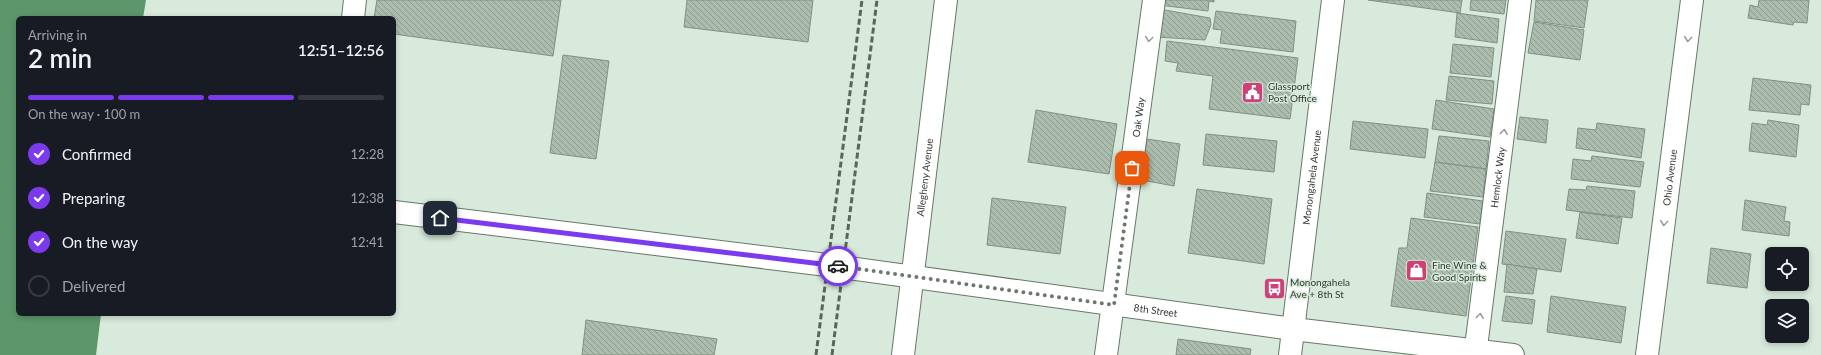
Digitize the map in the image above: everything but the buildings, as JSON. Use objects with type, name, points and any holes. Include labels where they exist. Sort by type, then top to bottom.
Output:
[{"type":"street","points":[[353,16],[355,0]]},
{"type":"street","name":"Allegheny Avenue","points":[[903,355],[914,277],[946,0]]},
{"type":"street","name":"Oak Way","points":[[1106,355],[1114,305],[1154,0]]},
{"type":"street","name":"Monongahela Avenue","points":[[1290,355],[1333,0]]},
{"type":"street","name":"Hemlock Way","points":[[1476,353],[1520,0]]},
{"type":"street","name":"Ohio Avenue","points":[[1647,355],[1692,0]]},
{"type":"street","name":"8th Street","points":[[396,212],[914,277],[1476,353],[1513,355]]},
{"type":"shaded area","points":[[0,0],[146,0],[143,16],[16,16],[16,316],[101,316],[96,355],[0,355]]},
{"type":"railway","points":[[816,355],[862,0]]},
{"type":"railway","points":[[832,355],[877,0]]},
{"type":"way so far","points":[[838,266],[1114,305],[1132,168]]},
{"type":"place","name":"Glassport Post Office","points":[[1252,92]]},
{"type":"place","name":"Fine Wine & Good Spirits","points":[[1417,271]]},
{"type":"place","name":"Monongahela Ave + 8th St","points":[[1274,288]]},
{"type":"route","points":[[440,218],[838,266]]}]
